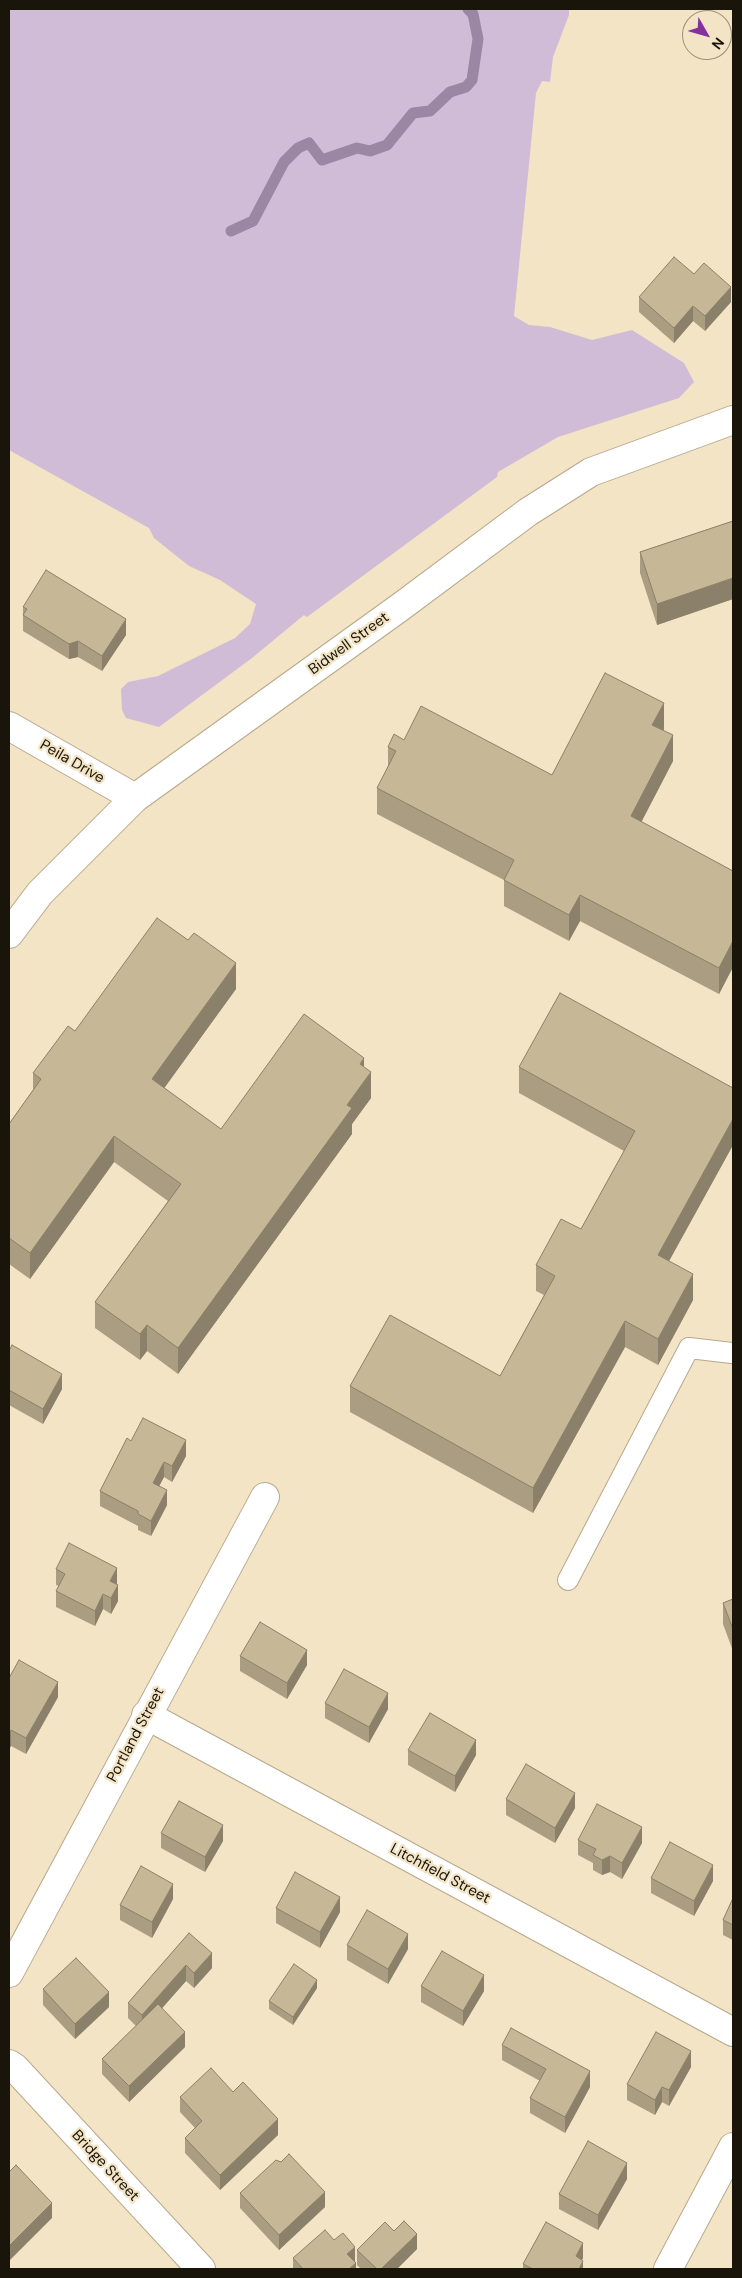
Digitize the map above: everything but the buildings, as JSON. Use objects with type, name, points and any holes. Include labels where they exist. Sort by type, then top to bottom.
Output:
[{"type":"street","name":"Bidwell Street","points":[[9,934],[40,893],[135,798],[536,507],[591,472],[733,420]]},
{"type":"street","name":"Peila Drive","points":[[9,726],[135,798]]},
{"type":"street","name":"Portland Street","points":[[9,1973],[146,1715],[265,1497]]},
{"type":"street","name":"Litchfield Street","points":[[146,1715],[733,2032]]},
{"type":"street","name":"Bridge Street","points":[[9,2064],[16,2068],[201,2269]]},
{"type":"street","points":[[668,2269],[733,2147]]},
{"type":"lane","points":[[568,1580],[689,1348],[732,1353]]},
{"type":"shaded area","points":[[9,9],[569,9],[569,15],[553,57],[550,82],[542,81],[536,93],[514,316],[529,325],[550,327],[592,340],[632,330],[684,363],[694,382],[679,398],[558,437],[498,472],[497,477],[307,617],[304,615],[252,658],[159,727],[126,718],[122,710],[121,689],[128,682],[158,676],[235,638],[250,624],[256,604],[220,580],[189,566],[154,538],[149,528],[9,450]]},
{"type":"waterway","points":[[231,231],[253,221],[284,162],[298,148],[309,143],[322,160],[357,148],[370,151],[387,145],[413,113],[430,111],[450,92],[466,87],[472,80],[478,39],[473,14],[468,9]]}]
